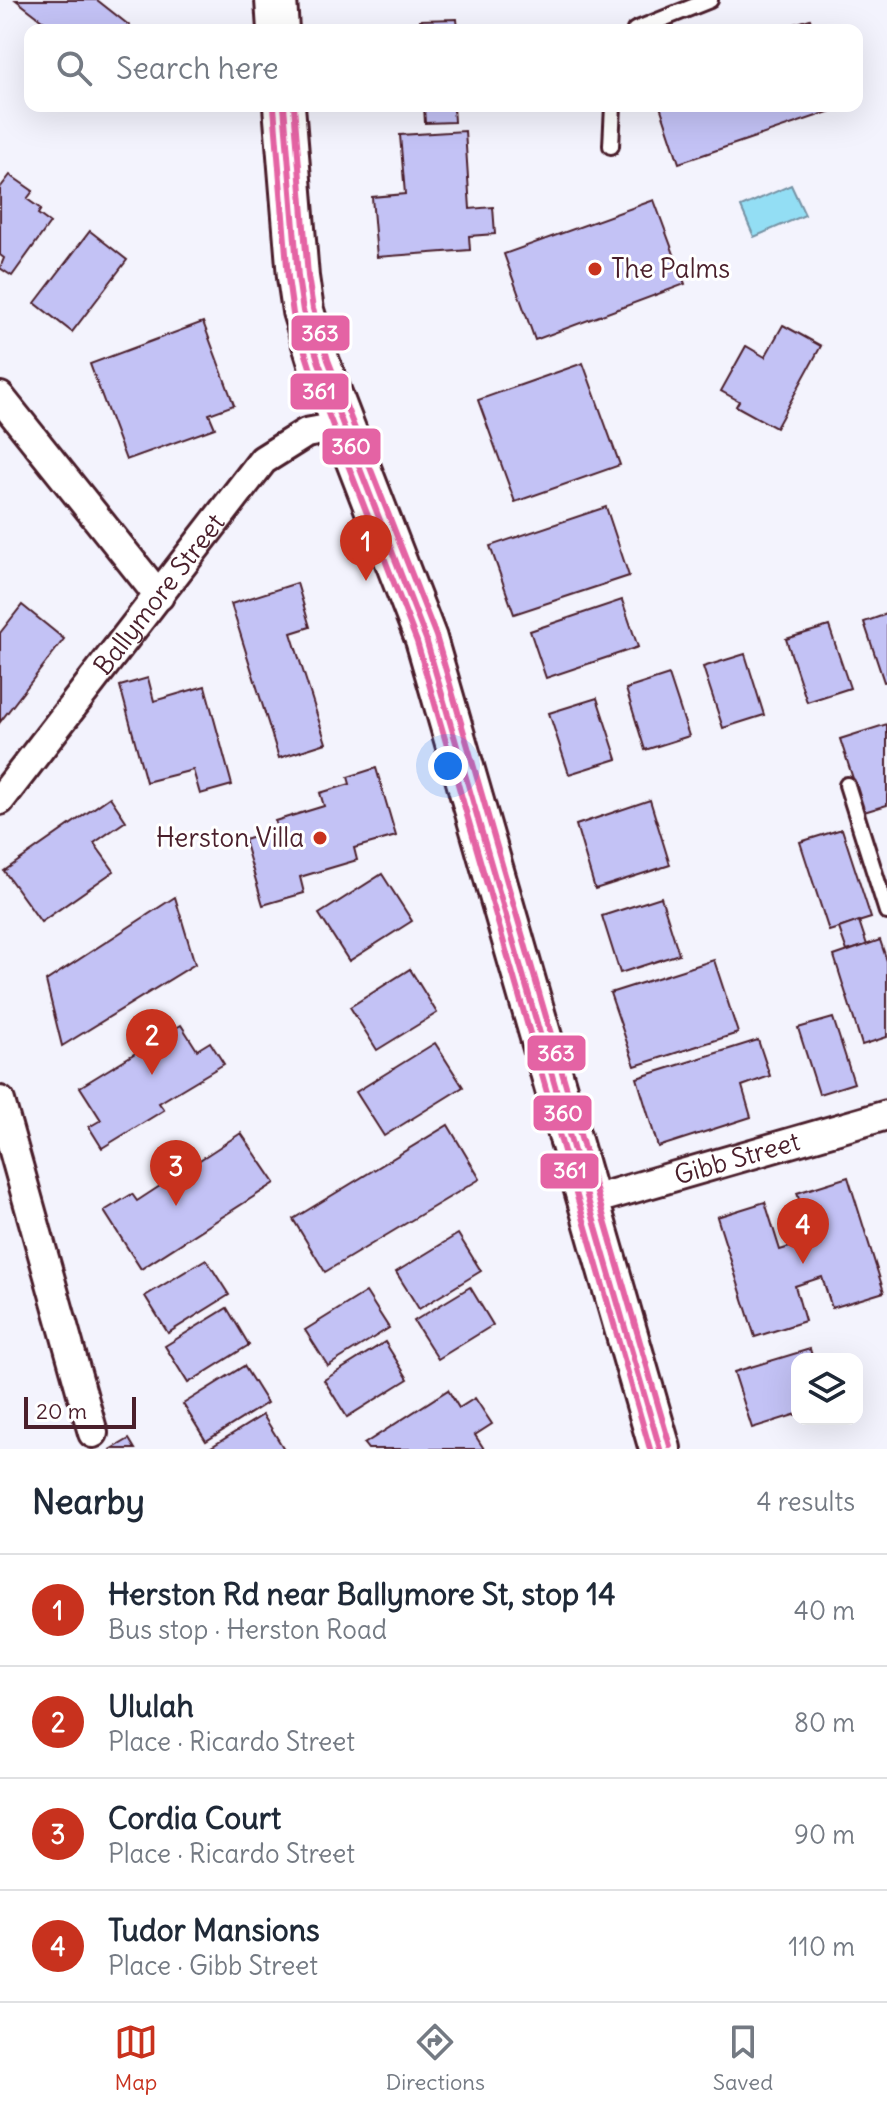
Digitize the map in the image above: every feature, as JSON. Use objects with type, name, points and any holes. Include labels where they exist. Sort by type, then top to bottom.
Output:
[{"type":"main road","points":[[276,0],[278,24]]},
{"type":"main road","points":[[284,112],[303,311],[319,363],[426,639],[660,1449]]},
{"type":"street","points":[[0,397],[159,596]]},
{"type":"street","name":"Ballymore Street","points":[[0,800],[263,460],[306,433],[344,426]]},
{"type":"street","points":[[0,1101],[93,1433]]},
{"type":"street","name":"Gibb Street","points":[[589,1201],[887,1115]]},
{"type":"lane","points":[[650,24],[710,0]]},
{"type":"lane","points":[[611,146],[613,112]]},
{"type":"lane","points":[[847,785],[887,912]]},
{"type":"water","points":[[791,185],[805,215],[754,237],[741,207]]},
{"type":"building","points":[[16,0],[97,0],[127,24],[47,24]]},
{"type":"building","points":[[457,19],[457,24],[420,24],[420,20]]},
{"type":"building","points":[[810,19],[812,24],[795,24]]},
{"type":"building","points":[[424,112],[453,112],[454,122],[425,123]]},
{"type":"building","points":[[662,112],[828,112],[679,163]]},
{"type":"building","points":[[465,131],[470,209],[493,207],[495,234],[469,236],[470,250],[377,257],[372,197],[405,194],[400,135]]},
{"type":"building","points":[[10,175],[33,191],[27,199],[41,209],[38,214],[50,223],[12,276],[0,268],[4,258],[0,255],[0,188]]},
{"type":"building","name":"The Palms","points":[[654,200],[685,284],[535,340],[504,254]]},
{"type":"building","points":[[90,231],[127,260],[72,332],[35,303]]},
{"type":"building","points":[[203,322],[234,405],[209,414],[215,428],[126,460],[90,364]]},
{"type":"building","points":[[783,325],[821,346],[776,428],[736,406],[739,401],[721,391],[746,346],[765,357]]},
{"type":"building","points":[[583,363],[620,465],[515,502],[478,400]]},
{"type":"building","points":[[606,507],[629,576],[514,614],[490,546]]},
{"type":"building","points":[[297,583],[310,627],[291,633],[326,743],[279,758],[231,604]]},
{"type":"building","points":[[622,600],[638,647],[546,678],[530,631]]},
{"type":"building","points":[[22,605],[64,639],[0,722],[0,633]]},
{"type":"building","points":[[887,614],[887,681],[884,682],[864,622]]},
{"type":"building","points":[[829,626],[850,688],[807,702],[786,639]]},
{"type":"building","points":[[745,654],[764,715],[723,728],[703,667]]},
{"type":"building","points":[[669,675],[689,736],[645,750],[626,689]]},
{"type":"building","points":[[148,678],[154,701],[205,686],[232,785],[200,794],[193,770],[146,782],[120,686]]},
{"type":"building","points":[[597,698],[617,759],[569,774],[549,713]]},
{"type":"building","points":[[887,724],[887,805],[864,812],[840,739]]},
{"type":"building","name":"Herston Villa","points":[[376,768],[396,836],[354,848],[357,860],[300,877],[304,893],[263,905],[244,840],[278,830],[275,821],[324,806],[320,793],[350,784],[348,777]]},
{"type":"building","points":[[110,797],[126,821],[94,843],[114,871],[41,922],[4,871]]},
{"type":"building","points":[[650,800],[670,865],[595,889],[576,825]]},
{"type":"building","points":[[842,829],[871,918],[829,931],[800,842]]},
{"type":"building","points":[[382,874],[412,921],[349,961],[319,914]]},
{"type":"building","points":[[175,897],[195,964],[62,1046],[46,981]]},
{"type":"building","points":[[661,897],[679,954],[620,973],[602,916]]},
{"type":"building","points":[[859,921],[867,945],[847,951],[839,928]]},
{"type":"building","points":[[880,940],[887,961],[887,1037],[862,1045],[834,956]]},
{"type":"building","points":[[714,960],[738,1033],[635,1066],[610,993]]},
{"type":"building","points":[[410,969],[437,1013],[377,1050],[350,1007]]},
{"type":"building","points":[[833,1018],[854,1083],[819,1094],[798,1028]]},
{"type":"building","points":[[181,1025],[197,1050],[210,1042],[224,1064],[159,1103],[164,1110],[102,1148],[89,1127],[101,1120],[80,1087]]},
{"type":"building","points":[[758,1040],[770,1076],[742,1086],[751,1117],[658,1147],[637,1078]]},
{"type":"building","points":[[435,1043],[463,1087],[384,1136],[356,1092]]},
{"type":"building","points":[[448,1125],[480,1179],[325,1272],[293,1219]]},
{"type":"building","points":[[241,1133],[275,1183],[141,1269],[104,1211],[132,1194],[137,1201]]},
{"type":"building","points":[[848,1177],[884,1292],[832,1308],[822,1277],[795,1286],[805,1321],[755,1337],[717,1217],[765,1202],[780,1250],[812,1240],[797,1193]]},
{"type":"building","points":[[458,1234],[481,1271],[419,1309],[396,1272]]},
{"type":"building","points":[[206,1259],[229,1295],[168,1333],[145,1296]]},
{"type":"building","points":[[470,1287],[493,1325],[438,1359],[414,1321]]},
{"type":"building","points":[[366,1292],[389,1328],[328,1366],[305,1330]]},
{"type":"building","points":[[227,1308],[249,1345],[188,1383],[165,1346]]},
{"type":"building","points":[[385,1342],[408,1379],[347,1417],[324,1380]]},
{"type":"building","points":[[791,1355],[791,1416],[752,1428],[734,1372]]},
{"type":"building","points":[[244,1366],[267,1403],[206,1441],[183,1404]]},
{"type":"building","points":[[448,1390],[459,1408],[475,1398],[492,1424],[475,1435],[484,1449],[368,1449],[364,1444]]},
{"type":"building","points":[[263,1415],[284,1449],[208,1449]]},
{"type":"building","points":[[129,1439],[135,1449],[112,1449]]},
{"type":"transit line","name":"361","points":[[274,112],[293,314],[310,367],[417,642],[650,1449]]},
{"type":"transit line","name":"360","points":[[284,112],[303,311],[319,363],[426,639],[660,1449]]},
{"type":"transit line","name":"363","points":[[294,112],[313,309],[328,360],[436,636],[670,1446]]},
{"type":"place","name":"The Palms","points":[[595,269]]},
{"type":"place","name":"Herston Rd near Ballymore St, stop 14","points":[[366,581]]},
{"type":"place","name":"Herston Villa","points":[[320,838]]},
{"type":"place","name":"Ululah","points":[[152,1075]]},
{"type":"place","name":"Cordia Court","points":[[176,1206]]},
{"type":"place","name":"Tudor Mansions","points":[[803,1264]]}]
